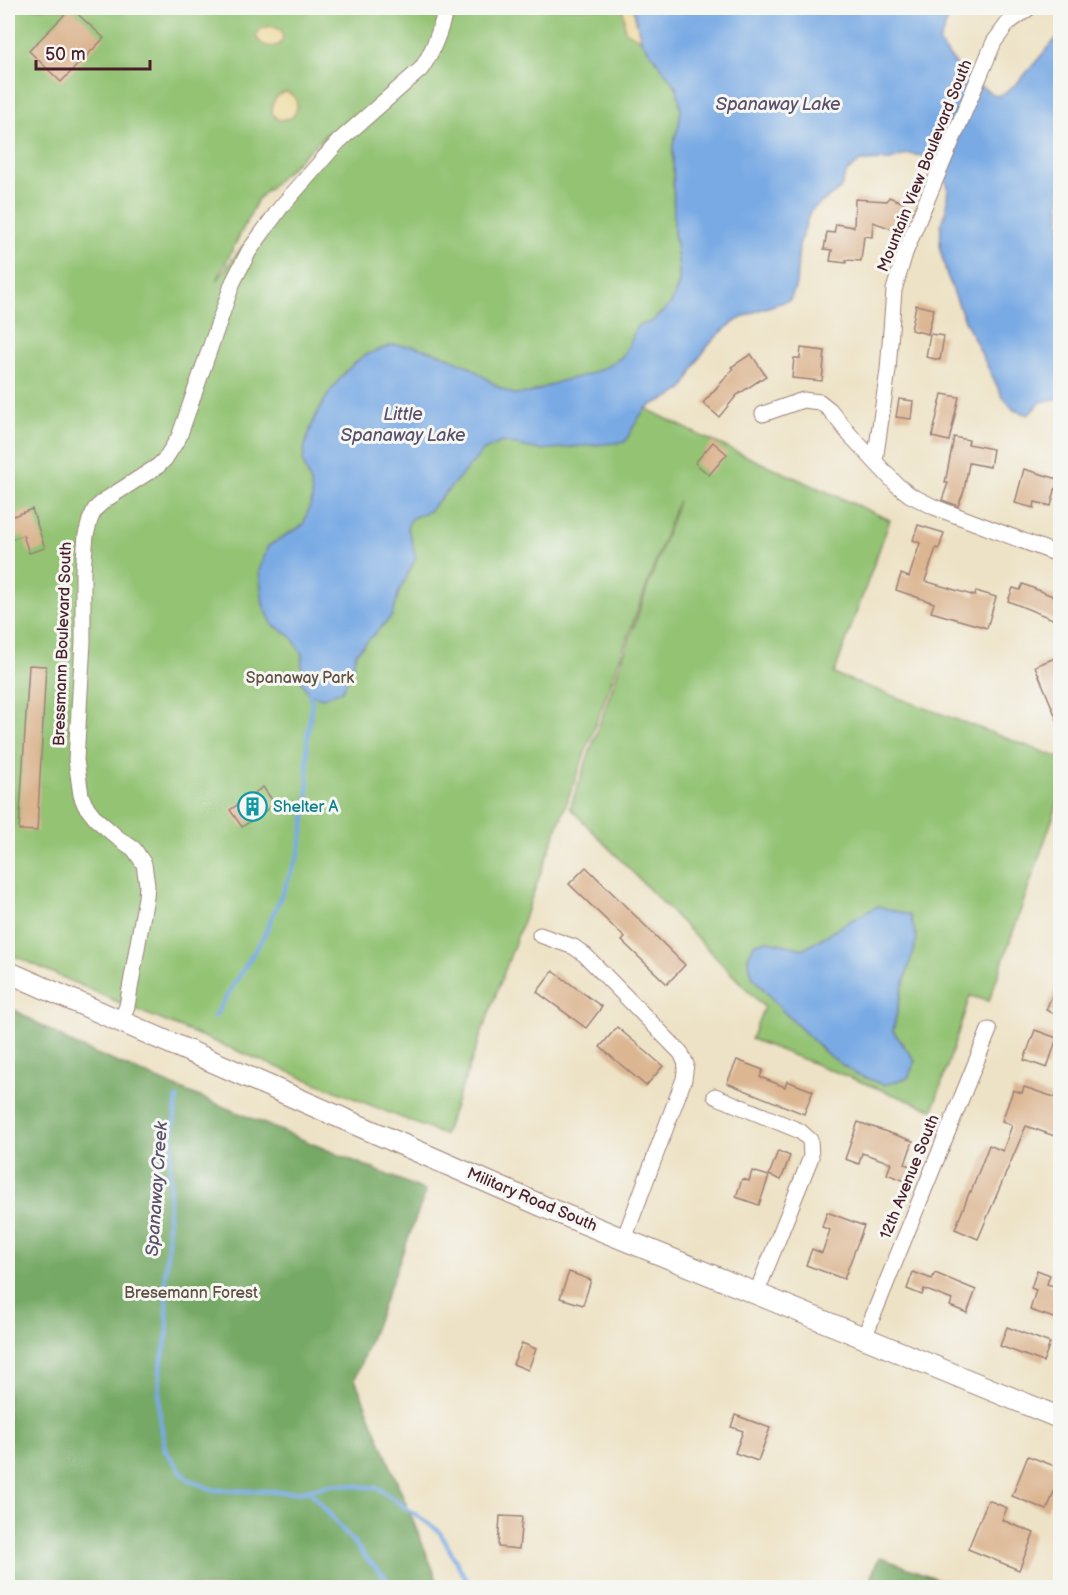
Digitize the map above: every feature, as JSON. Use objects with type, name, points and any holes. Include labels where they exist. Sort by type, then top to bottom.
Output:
[{"type":"main road","name":"Military Road South","points":[[8,972],[547,1208],[1060,1418]]},
{"type":"street","name":"Bressmann Boulevard South","points":[[122,1021],[127,1006],[147,885],[144,864],[140,857],[134,849],[96,819],[85,805],[78,784],[76,760],[83,642],[83,570],[86,535],[90,520],[105,500],[158,466],[165,459],[186,420],[233,282],[249,251],[281,207],[339,141],[421,69],[429,57],[446,8]]},
{"type":"street","name":"Mountain View Boulevard South","points":[[875,461],[888,370],[894,291],[905,254],[994,42],[1008,23],[1029,8]]},
{"type":"street","points":[[763,414],[803,400],[820,402],[830,410],[897,485],[910,495],[934,507],[1060,555]]},
{"type":"street","points":[[540,935],[574,946],[585,955],[684,1057],[686,1064],[684,1079],[624,1239]]},
{"type":"street","name":"12th Avenue South","points":[[864,1338],[989,1030]]},
{"type":"street","points":[[715,1096],[800,1131],[810,1140],[811,1157],[756,1294]]},
{"type":"green space","name":"Spanaway Park","points":[[8,8],[633,8],[641,40],[677,88],[681,109],[673,144],[674,232],[679,283],[671,304],[651,322],[637,326],[622,357],[645,408],[701,436],[890,520],[834,674],[1060,758],[1060,797],[989,1001],[970,996],[933,1110],[751,1039],[764,1007],[570,808],[678,501],[444,1135],[127,1006],[8,953]],"holes":[[[328,133],[216,282],[258,199]],[[769,941],[804,949],[901,993],[893,1031],[915,1061],[826,1053],[782,1010],[752,976],[748,957],[755,944]]]},
{"type":"green space","name":"Bresemann Forest","points":[[8,1006],[75,1045],[426,1191],[355,1379],[440,1587],[8,1587]]},
{"type":"green space","points":[[879,1557],[959,1587],[867,1587]]},
{"type":"sand","points":[[623,8],[633,8],[641,40],[625,31]]},
{"type":"sand","points":[[271,26],[281,30],[283,37],[278,45],[263,44],[256,35],[261,29]]},
{"type":"sand","points":[[286,92],[294,96],[296,111],[291,118],[278,120],[272,113],[273,102],[279,95]]},
{"type":"water","name":"Spanaway Lake","points":[[633,8],[952,8],[939,43],[962,72],[973,82],[996,96],[1006,93],[1021,79],[1060,34],[1060,398],[1041,402],[1028,415],[1014,410],[1002,396],[963,316],[947,275],[940,249],[941,224],[946,211],[948,187],[937,166],[925,156],[908,154],[890,160],[860,161],[846,173],[840,189],[810,211],[799,245],[796,285],[790,300],[750,314],[718,335],[699,358],[684,387],[648,407],[635,423],[625,442],[540,450],[502,442],[484,450],[429,511],[412,518],[407,527],[416,558],[399,592],[392,616],[356,653],[351,673],[342,691],[323,698],[309,694],[301,682],[302,654],[291,636],[273,625],[263,605],[259,571],[268,546],[303,525],[312,500],[311,484],[303,462],[305,445],[314,419],[329,393],[346,371],[363,356],[392,345],[413,346],[441,354],[470,367],[500,388],[513,394],[530,393],[608,366],[622,357],[637,326],[651,322],[671,304],[679,283],[674,232],[673,144],[681,109],[677,88],[641,40]]},
{"type":"water","points":[[878,906],[910,915],[917,939],[901,993],[893,1031],[915,1061],[908,1078],[884,1085],[854,1073],[826,1053],[782,1010],[752,976],[748,957],[755,943],[769,941],[804,949]]},
{"type":"building","points":[[71,8],[104,38],[61,82],[29,51]]},
{"type":"building","points":[[889,197],[907,204],[898,231],[873,222],[872,237],[864,236],[861,261],[846,260],[846,263],[830,261],[832,250],[824,249],[827,232],[834,233],[836,224],[854,227],[855,199],[887,201]]},
{"type":"building","points":[[916,305],[934,309],[928,334],[911,330]]},
{"type":"building","points":[[930,334],[944,336],[940,360],[926,357]]},
{"type":"building","points":[[801,348],[825,351],[822,381],[792,378],[794,358],[800,358]]},
{"type":"building","points":[[751,354],[766,376],[737,395],[719,417],[703,403],[733,369],[731,367]]},
{"type":"building","points":[[942,394],[959,397],[949,441],[932,437]]},
{"type":"building","points":[[899,399],[913,401],[911,419],[896,417]]},
{"type":"building","points":[[954,437],[969,440],[968,444],[993,449],[990,467],[969,463],[964,491],[958,506],[942,500],[948,483],[945,483]]},
{"type":"building","points":[[713,442],[727,454],[709,475],[695,463]]},
{"type":"building","points":[[1024,469],[1058,479],[1051,506],[1035,502],[1034,508],[1015,503]]},
{"type":"building","points":[[32,509],[45,548],[29,553],[23,535],[8,541],[8,518]]},
{"type":"building","points":[[918,525],[944,533],[939,549],[936,548],[925,581],[975,596],[976,591],[996,597],[987,628],[931,612],[934,603],[896,590],[901,574],[909,577],[920,543],[913,540]]},
{"type":"building","points":[[1023,584],[1060,599],[1060,622],[1008,601],[1013,588],[1020,590]]},
{"type":"building","points":[[1060,656],[1060,727],[1035,666]]},
{"type":"building","points":[[29,665],[46,666],[37,831],[19,830]]},
{"type":"building","name":"Shelter A","points":[[263,787],[275,804],[242,827],[230,810]]},
{"type":"building","points":[[586,867],[685,965],[667,984],[622,941],[625,938],[569,884]]},
{"type":"building","points":[[553,971],[602,1007],[586,1028],[537,992]]},
{"type":"building","points":[[1060,976],[1060,1016],[1046,1010]]},
{"type":"building","points":[[617,1027],[663,1066],[646,1086],[600,1047]]},
{"type":"building","points":[[1035,1030],[1057,1038],[1047,1068],[1024,1060]]},
{"type":"building","points":[[737,1060],[763,1070],[760,1077],[785,1087],[787,1081],[813,1091],[804,1114],[727,1083]]},
{"type":"building","points":[[1024,1087],[1060,1099],[1060,1138],[1026,1126],[978,1239],[955,1229],[989,1145],[1003,1151],[1012,1125],[1002,1121],[1013,1090],[1022,1093]]},
{"type":"building","points":[[858,1122],[913,1141],[905,1164],[913,1167],[908,1182],[887,1174],[891,1163],[862,1153],[859,1164],[845,1159]]},
{"type":"building","points":[[778,1151],[790,1156],[781,1180],[769,1175]]},
{"type":"building","points":[[752,1171],[769,1176],[759,1205],[736,1197],[742,1179],[749,1181]]},
{"type":"building","points":[[827,1212],[864,1226],[844,1279],[806,1265],[812,1249],[822,1253],[830,1230],[822,1227]]},
{"type":"building","points":[[1037,1270],[1050,1275],[1047,1284],[1060,1288],[1060,1320],[1030,1310],[1036,1290],[1031,1288]]},
{"type":"building","points":[[569,1272],[591,1280],[583,1305],[560,1298]]},
{"type":"building","points":[[913,1272],[932,1279],[935,1273],[976,1290],[967,1313],[950,1306],[952,1300],[924,1289],[922,1295],[907,1289]]},
{"type":"building","points":[[1007,1327],[1050,1343],[1043,1362],[1000,1346]]},
{"type":"building","points":[[522,1343],[536,1349],[528,1370],[513,1364]]},
{"type":"building","points":[[735,1415],[770,1428],[758,1461],[735,1453],[743,1431],[731,1427]]},
{"type":"building","points":[[1028,1456],[1060,1468],[1060,1476],[1047,1510],[1012,1496]]},
{"type":"building","points":[[988,1500],[1007,1508],[1002,1520],[1034,1533],[1019,1570],[968,1549]]},
{"type":"building","points":[[500,1516],[522,1517],[519,1549],[498,1547]]},
{"type":"waterway","name":"Spanaway Creek","points":[[214,1017],[264,936],[299,854],[308,800],[307,741],[312,701],[309,694]]},
{"type":"waterway","name":"Spanaway Creek","points":[[177,1098],[170,1159],[165,1276],[168,1331],[160,1370],[159,1410],[165,1450],[187,1479],[214,1490],[298,1492],[336,1484],[378,1488],[439,1531],[471,1588]]},
{"type":"waterway","points":[[309,1490],[369,1561],[396,1588]]},
{"type":"place","name":"Shelter A","points":[[252,807]]},
{"type":"water label","name":"Little Spanaway Lake","points":[[403,424]]}]
